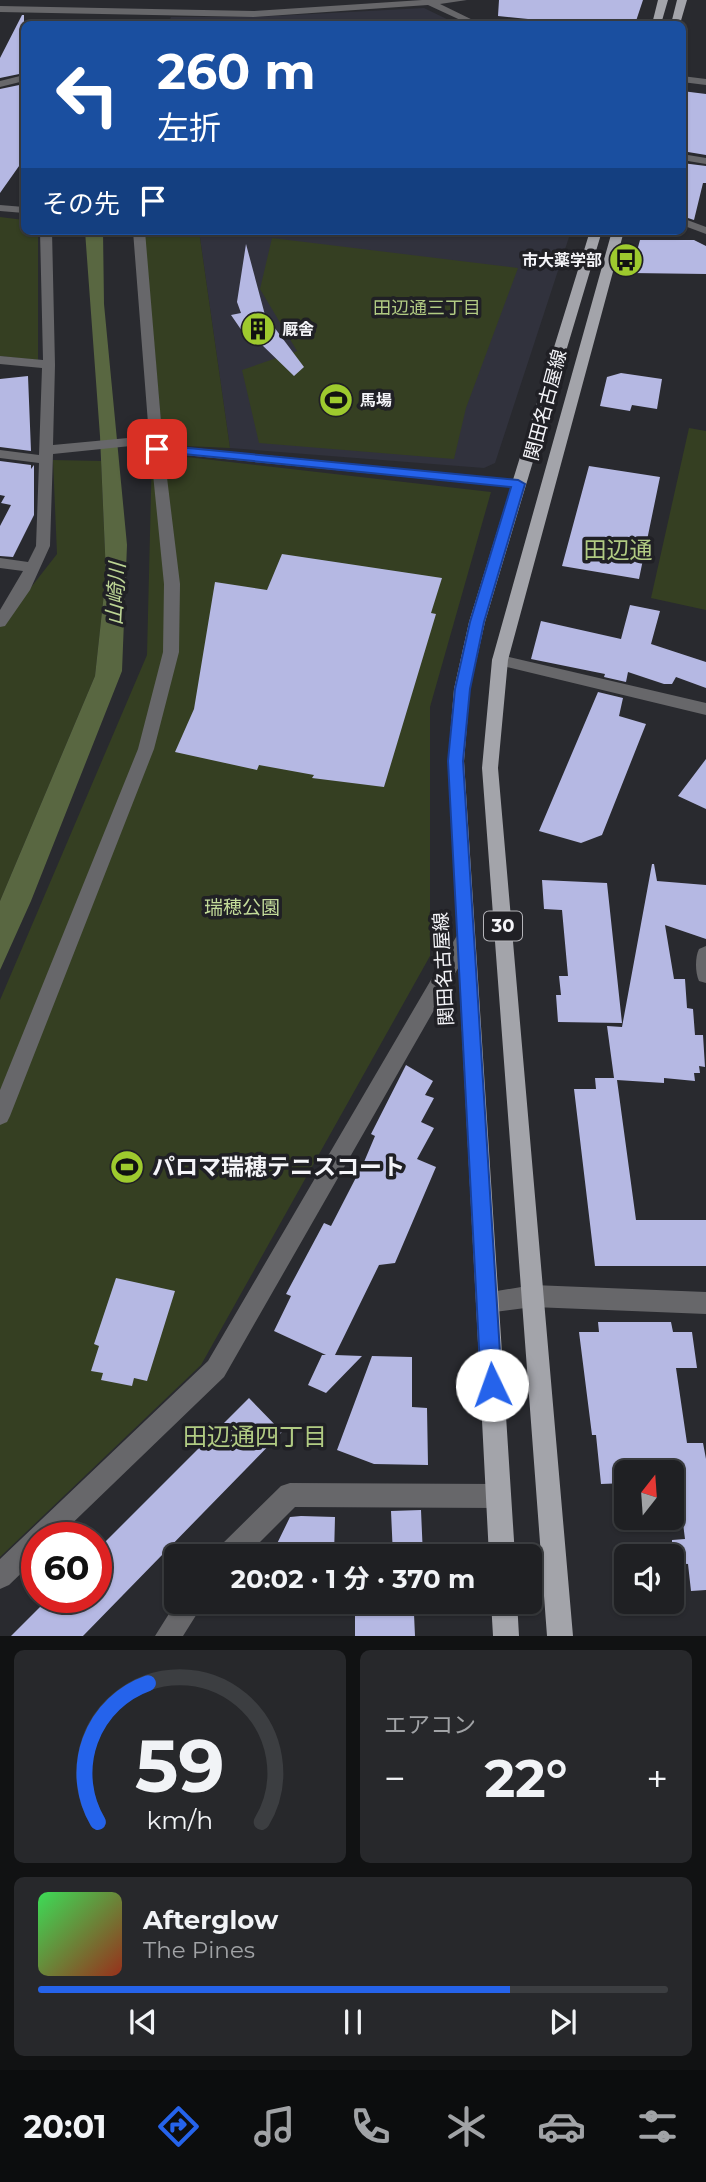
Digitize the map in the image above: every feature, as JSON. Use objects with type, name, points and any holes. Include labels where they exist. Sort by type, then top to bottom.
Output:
[{"type":"main road","points":[[657,21],[663,0]]},
{"type":"main road","points":[[676,21],[682,0]]},
{"type":"main road","name":"関田名古屋線","points":[[501,1544],[456,761],[462,689],[477,622],[595,235]]},
{"type":"main road","name":"関田名古屋線","points":[[560,1636],[490,768],[500,660],[617,235]]},
{"type":"main road","points":[[505,1614],[506,1636]]},
{"type":"street","points":[[71,0],[76,11],[76,21]]},
{"type":"street","points":[[107,11],[110,0]]},
{"type":"street","points":[[158,21],[159,13],[167,0]]},
{"type":"street","points":[[0,9],[254,14],[462,0]]},
{"type":"street","points":[[429,2],[470,21]]},
{"type":"street","points":[[0,84],[21,79]]},
{"type":"street","points":[[686,80],[706,82]]},
{"type":"street","points":[[686,158],[706,161]]},
{"type":"street","points":[[0,208],[21,210]]},
{"type":"street","points":[[686,222],[706,230]]},
{"type":"street","points":[[0,622],[22,590],[43,546],[49,365],[46,235]]},
{"type":"street","points":[[0,1116],[146,748],[170,652],[172,584],[152,442],[139,235]]},
{"type":"street","points":[[0,360],[49,365]]},
{"type":"street","points":[[0,454],[46,455],[64,448],[152,442],[518,484]]},
{"type":"street","points":[[0,563],[33,568]]},
{"type":"street","points":[[500,660],[706,709]]},
{"type":"street","points":[[57,1522],[216,1369],[466,937]]},
{"type":"street","points":[[706,954],[706,975]]},
{"type":"street","points":[[487,1302],[533,1296],[706,1303]]},
{"type":"street","points":[[240,1544],[290,1495],[498,1496]]},
{"type":"street","points":[[0,1576],[21,1556]]},
{"type":"street","points":[[168,1636],[183,1614]]},
{"type":"shaded area","points":[[424,8],[451,21],[169,21],[171,17],[256,17]]},
{"type":"shaded area","points":[[200,235],[570,235],[495,463],[484,468],[230,448]]},
{"type":"green space","points":[[0,217],[21,220],[21,235],[38,235],[38,360],[0,356]]},
{"type":"green space","points":[[144,235],[200,235],[230,448],[163,445]]},
{"type":"green space","points":[[272,238],[518,268],[466,408],[454,459],[259,443],[242,370],[297,351],[260,289]]},
{"type":"green space","points":[[689,428],[706,431],[706,610],[651,598]]},
{"type":"green space","name":"瑞穂公園","points":[[152,453],[491,492],[430,707],[430,956],[201,1365],[37,1522],[21,1522],[21,1537],[0,1557],[0,1000],[147,655]]},
{"type":"green space","points":[[53,460],[101,461],[106,575],[95,676],[0,901],[0,627],[57,554]]},
{"type":"water","name":"山崎川","points":[[85,235],[103,235],[104,304],[127,545],[122,671],[31,901],[0,970],[0,901],[95,676],[106,575],[100,436]]},
{"type":"building","points":[[499,0],[643,0],[636,21],[548,21],[498,16]]},
{"type":"building","points":[[24,15],[24,21],[21,21],[21,74],[0,78],[0,58]]},
{"type":"building","points":[[21,85],[21,163],[0,193],[0,89]]},
{"type":"building","points":[[686,92],[706,94],[706,155],[686,152]]},
{"type":"building","points":[[686,164],[706,166],[706,183],[703,183],[694,220],[686,217]]},
{"type":"building","points":[[640,240],[694,240],[706,246],[706,274],[631,273]]},
{"type":"building","name":"厩舎","points":[[246,244],[265,315],[304,367],[294,376],[259,342],[251,344],[231,315],[241,313],[237,302]]},
{"type":"building","points":[[621,373],[662,379],[657,409],[632,405],[630,411],[600,406],[607,377]]},
{"type":"building","points":[[28,376],[31,451],[0,447],[0,379]]},
{"type":"building","points":[[0,461],[31,465],[31,469],[34,465],[34,515],[13,557],[0,556],[0,526],[11,505],[1,503],[5,496],[0,495]]},
{"type":"building","points":[[589,466],[660,477],[639,579],[562,566]]},
{"type":"building","points":[[282,554],[442,578],[431,613],[436,614],[384,787],[312,778],[314,775],[259,765],[257,770],[175,752],[194,709],[215,582],[267,590]]},
{"type":"building","points":[[630,605],[660,611],[651,644],[706,662],[706,688],[676,677],[672,684],[664,684],[628,672],[626,682],[604,677],[605,674],[531,659],[541,621],[621,639]]},
{"type":"building","points":[[598,692],[623,698],[619,716],[646,724],[602,835],[581,843],[539,831]]},
{"type":"building","points":[[706,759],[706,809],[678,796]]},
{"type":"building","points":[[652,864],[657,881],[706,885],[706,939],[665,925],[674,979],[685,979],[687,1008],[693,1009],[695,1035],[703,1035],[705,1067],[699,1066],[700,1073],[694,1073],[695,1081],[664,1078],[664,1083],[617,1080],[636,1220],[706,1220],[706,1266],[595,1266],[574,1089],[596,1089],[595,1078],[614,1078],[607,1026],[622,1027]]},
{"type":"building","points":[[542,880],[607,883],[622,1023],[558,1022],[556,995],[561,995],[559,976],[568,976],[562,910],[544,909]]},
{"type":"building","points":[[406,1065],[433,1081],[425,1095],[434,1098],[421,1122],[434,1128],[417,1159],[436,1167],[395,1263],[379,1265],[335,1355],[362,1356],[326,1393],[308,1385],[322,1355],[326,1355],[274,1331],[291,1296],[286,1294],[324,1223],[331,1226],[364,1162],[375,1136],[371,1134]]},
{"type":"building","points":[[116,1278],[175,1291],[147,1381],[134,1378],[132,1386],[101,1380],[103,1373],[91,1371],[99,1346],[94,1344]]},
{"type":"building","points":[[598,1322],[671,1322],[673,1332],[692,1332],[697,1368],[676,1368],[687,1443],[703,1443],[706,1459],[706,1590],[691,1591],[688,1564],[684,1564],[684,1544],[672,1544],[672,1540],[685,1539],[684,1460],[614,1460],[614,1483],[601,1484],[579,1332],[599,1332]]},
{"type":"building","points":[[372,1356],[412,1357],[412,1407],[427,1408],[428,1465],[374,1464],[337,1450]]},
{"type":"building","points":[[249,1398],[282,1432],[173,1544],[164,1544],[164,1553],[112,1606],[112,1535]]},
{"type":"building","points":[[421,1510],[422,1544],[392,1544],[391,1511]]},
{"type":"building","points":[[290,1517],[335,1517],[334,1544],[277,1544]]},
{"type":"building","points":[[34,1613],[105,1613],[83,1636],[11,1636]]},
{"type":"building","points":[[355,1614],[414,1614],[415,1636],[355,1636]]},
{"type":"place","name":"市大薬学部","points":[[626,260]]},
{"type":"place","name":"厩舎","points":[[258,329]]},
{"type":"place","name":"馬場","points":[[336,400]]},
{"type":"place","name":"パロマ瑞穂テニスコート","points":[[127,1167]]},
{"type":"district","name":"田辺通三丁目","points":[[427,308]]},
{"type":"district","name":"田辺通","points":[[618,550]]},
{"type":"district","name":"田辺通四丁目","points":[[255,1437]]},
{"type":"route","points":[[157,449],[518,484],[477,622],[462,689],[456,761],[492,1385]]}]
